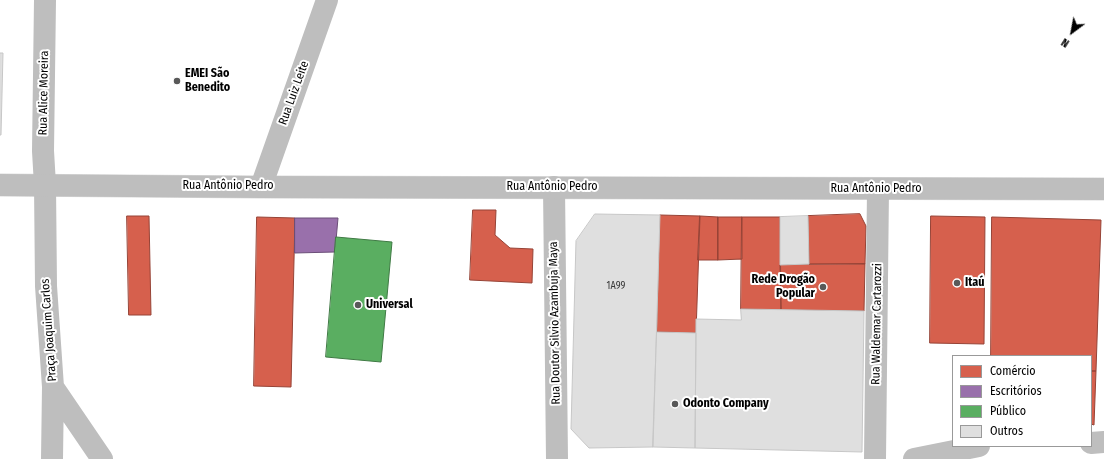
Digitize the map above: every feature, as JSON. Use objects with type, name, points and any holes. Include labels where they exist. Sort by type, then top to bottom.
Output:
[{"type":"street","name":"Rua Alice Moreira","points":[[44,0],[44,185]]},
{"type":"street","name":"Rua Luiz Leite","points":[[261,187],[327,0]]},
{"type":"street","name":"Rua Antônio Pedro","points":[[0,185],[1104,189]]},
{"type":"street","name":"Praça Joaquim Carlos","points":[[44,185],[46,286],[53,387],[102,459]]},
{"type":"street","name":"Rua Doutor Silvio Azambuja Maya","points":[[554,187],[557,459]]},
{"type":"street","name":"Rua Waldemar Cartarozzi","points":[[875,459],[878,189]]},
{"type":"street","points":[[52,459],[53,387]]},
{"type":"street","points":[[1092,442],[1104,442]]},
{"type":"street","points":[[914,459],[974,447]]},
{"type":"building: Comércio","points":[[473,210],[496,210],[495,235],[510,248],[533,249],[532,283],[470,280]]},
{"type":"building: Comércio","points":[[860,214],[866,226],[865,264],[809,264],[808,216]]},
{"type":"building: Comércio","points":[[660,215],[700,216],[696,333],[657,332]]},
{"type":"building: Comércio","points":[[127,216],[149,216],[151,315],[129,315]]},
{"type":"building: Comércio","points":[[700,216],[718,217],[718,260],[698,260]]},
{"type":"building: Comércio","name":"Itaú","points":[[931,216],[985,217],[984,344],[930,343]]},
{"type":"building: Comércio","points":[[257,217],[295,218],[291,387],[254,386]]},
{"type":"building: Comércio","points":[[718,217],[742,217],[742,259],[718,260]]},
{"type":"building: Comércio","points":[[742,217],[780,217],[781,310],[741,309]]},
{"type":"building: Comércio","points":[[992,217],[1101,220],[1096,371],[1092,371],[1092,355],[991,355]]},
{"type":"building: Comércio","name":"Rede Drogão Popular","points":[[865,264],[864,311],[781,310],[780,265]]},
{"type":"building: Comércio","points":[[1092,371],[1096,371],[1094,425],[1092,424]]},
{"type":"building: Escritórios","points":[[295,218],[338,218],[335,252],[295,253]]},
{"type":"building: Público","name":"Universal","points":[[336,237],[392,242],[381,362],[326,357]]},
{"type":"building: Outros","points":[[0,53],[3,53],[1,135],[0,135]]},
{"type":"building: Outros","points":[[595,214],[660,215],[653,447],[589,448],[571,429],[576,241]]},
{"type":"building: Outros","points":[[808,216],[809,264],[780,265],[780,217]]},
{"type":"building: Outros","points":[[741,309],[864,311],[862,452],[695,448],[696,319],[741,320]]},
{"type":"building: Outros","name":"Odonto Company","points":[[657,332],[696,333],[695,448],[653,447]]},
{"type":"place","name":"EMEI São Benedito","points":[[177,81]]},
{"type":"place","name":"Itaú","points":[[957,283]]},
{"type":"place","name":"Rede Drogão Popular","points":[[823,287]]},
{"type":"place","name":"Universal","points":[[358,305]]},
{"type":"place","name":"Odonto Company","points":[[675,404]]}]
